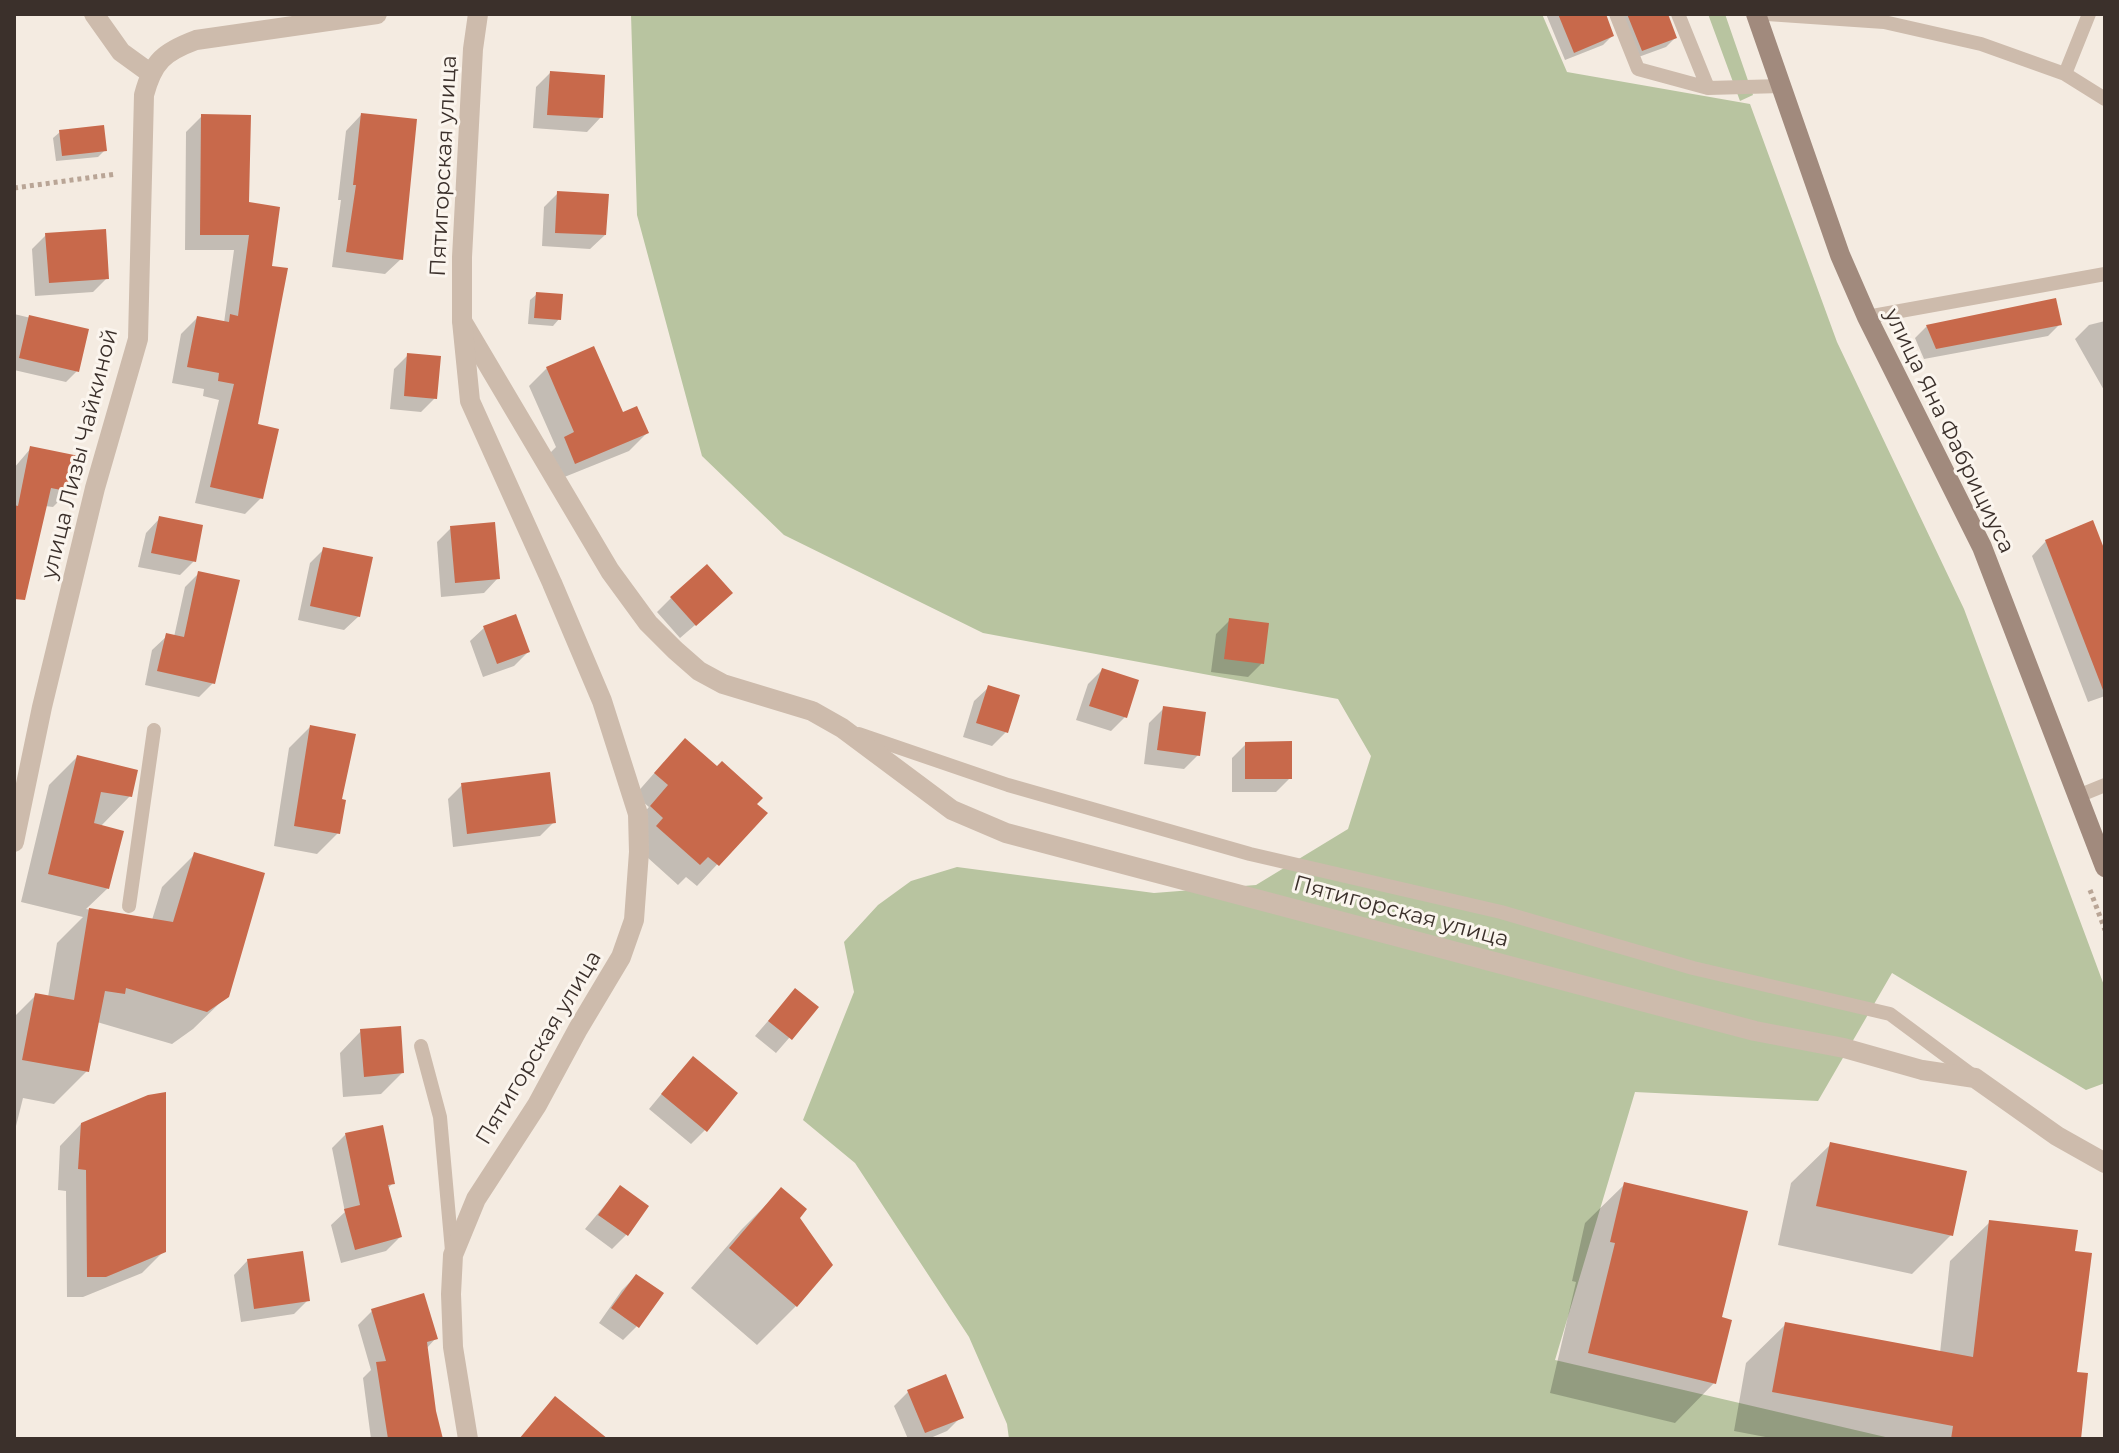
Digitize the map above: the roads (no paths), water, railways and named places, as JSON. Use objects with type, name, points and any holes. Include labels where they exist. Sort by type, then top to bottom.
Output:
[{"type":"main road","name":"улица Яна Фабрициуса","points":[[1756,14],[1840,255],[1867,317],[1982,547],[2105,867]]},
{"type":"street","points":[[94,14],[121,52],[150,73],[168,50],[196,40],[377,14]]},
{"type":"street","name":"Пятигорская улица","points":[[468,1439],[453,1347],[453,1255],[476,1199],[537,1105],[621,957],[634,920],[639,852],[638,814],[602,701],[470,401],[462,321],[468,153],[478,14]]},
{"type":"street","name":"улица Лизы Чайкиной","points":[[14,842],[42,707],[95,488],[138,339],[144,95],[150,73]]},
{"type":"street","name":"Пятигорская улица","points":[[462,321],[610,571],[648,623],[699,671],[723,684],[812,711],[842,728],[952,810],[1006,833],[1755,1031],[1844,1048],[1922,1070],[1975,1078],[2057,1136],[2105,1163]]},
{"type":"lane","points":[[1616,14],[1638,69],[1708,88],[1782,86]]},
{"type":"lane","points":[[1678,14],[1708,88]]},
{"type":"lane","points":[[1767,14],[1884,22],[1981,44],[2065,74],[2105,99]]},
{"type":"lane","points":[[2065,74],[2089,14]]},
{"type":"lane","points":[[1867,317],[2105,274]]},
{"type":"lane","name":"Пятигорская улица","points":[[842,728],[1008,785],[1250,854],[1501,912],[1693,968],[1890,1014],[1975,1078]]},
{"type":"lane","points":[[129,906],[154,730]]},
{"type":"lane","points":[[2078,796],[2105,785]]},
{"type":"lane","points":[[421,1046],[440,1117],[453,1255]]}]
